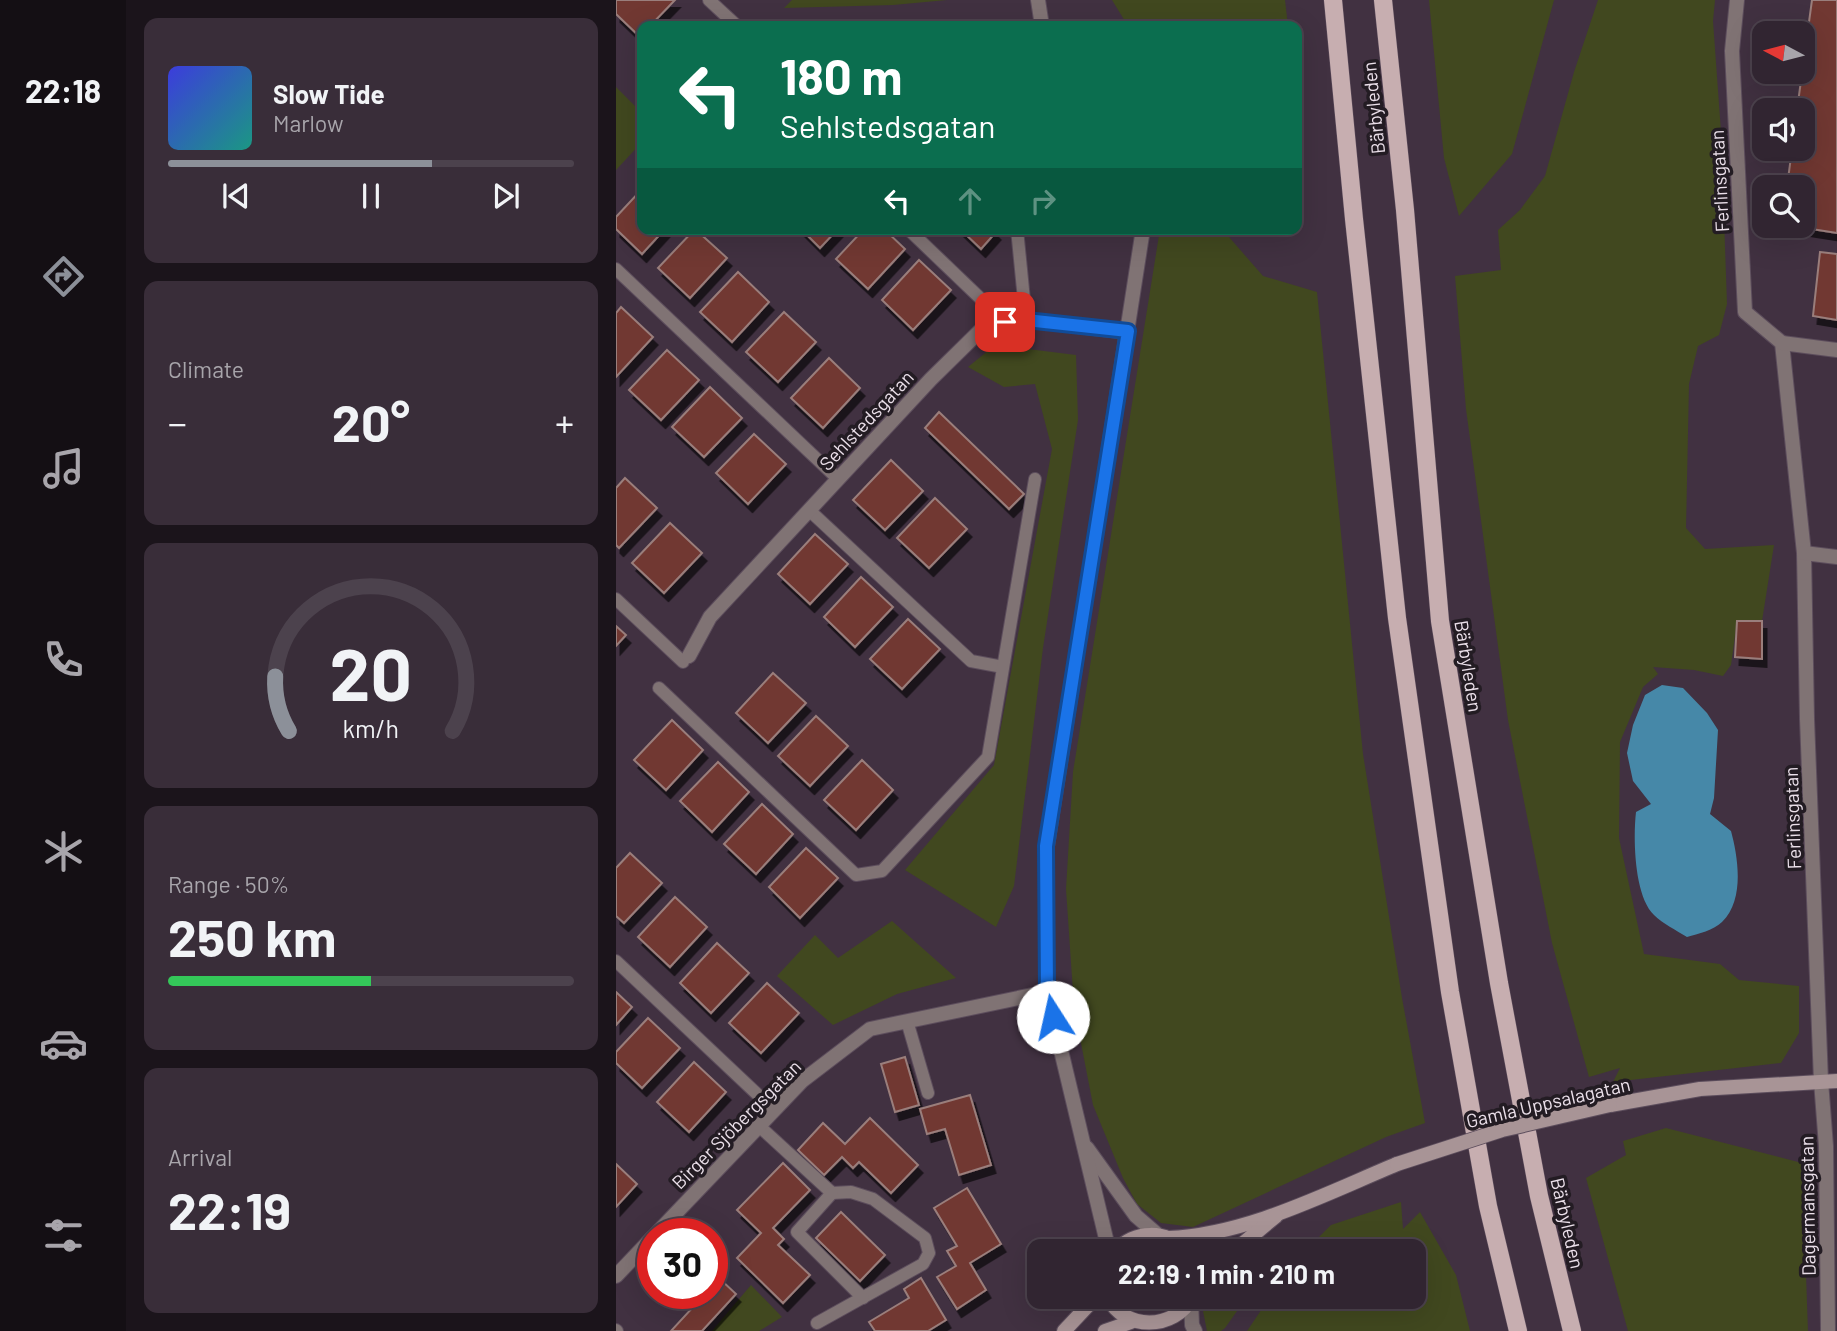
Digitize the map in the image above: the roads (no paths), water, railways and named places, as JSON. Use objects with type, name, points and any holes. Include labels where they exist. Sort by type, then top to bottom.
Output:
[{"type":"main road","name":"Bärbyleden","points":[[1333,0],[1401,645],[1451,992],[1488,1206],[1518,1331]]},
{"type":"main road","name":"Bärbyleden","points":[[1383,0],[1405,209],[1440,621],[1499,983],[1539,1196],[1572,1331]]},
{"type":"street","points":[[1038,0],[1041,21]]},
{"type":"street","name":"Ferlinsgatan","points":[[1737,0],[1732,51],[1745,313],[1782,342],[1837,350]]},
{"type":"street","points":[[1106,1239],[1047,992],[1046,846],[1142,235]]},
{"type":"street","name":"Sehlstedsgatan","points":[[686,659],[710,617],[930,379],[987,324],[1026,320],[1128,331]]},
{"type":"street","name":"Ferlinsgatan","points":[[1782,342],[1804,553],[1807,719],[1821,1081]]},
{"type":"street","points":[[1804,553],[1837,557]]},
{"type":"street","name":"Birger Sjöbergsgatan","points":[[670,1218],[802,1081],[870,1029],[1047,992]]},
{"type":"street","name":"Dagermansgatan","points":[[1821,1081],[1826,1146],[1831,1322]]},
{"type":"street","name":"Gamla Uppsalagatan","points":[[1130,1239],[1143,1235],[1197,1237],[1279,1213],[1397,1164],[1502,1130],[1610,1105],[1700,1089],[1837,1081]]},
{"type":"street","points":[[1082,1142],[1136,1216],[1166,1239]]},
{"type":"street","name":"Gamla Uppsalagatan","points":[[1248,1239],[1279,1213]]},
{"type":"street","name":"Birger Sjöbergsgatan","points":[[616,1276],[637,1253]]},
{"type":"street","points":[[1064,1331],[1085,1309]]},
{"type":"street","points":[[1117,1309],[1131,1322],[1149,1328],[1168,1322],[1185,1309]]},
{"type":"street","points":[[1192,1309],[1192,1325],[1195,1331]]},
{"type":"street","points":[[1105,1331],[1131,1322]]},
{"type":"lane","points":[[709,0],[732,21]]},
{"type":"lane","points":[[914,235],[1005,322]]},
{"type":"lane","points":[[1018,235],[1026,320]]},
{"type":"lane","points":[[616,270],[838,480]]},
{"type":"lane","points":[[659,688],[856,875],[882,871],[988,757],[1035,479]]},
{"type":"lane","points":[[809,510],[971,661],[1003,667]]},
{"type":"lane","points":[[616,599],[686,659]]},
{"type":"lane","points":[[616,961],[774,1110]]},
{"type":"lane","points":[[907,1021],[928,1093]]},
{"type":"lane","points":[[759,1126],[832,1193]]},
{"type":"lane","points":[[817,1323],[863,1298],[923,1264],[929,1252],[925,1238],[873,1199],[851,1192],[832,1193],[797,1232],[863,1298]]},
{"type":"water","points":[[1662,685],[1683,688],[1707,713],[1718,730],[1714,798],[1710,814],[1731,831],[1736,853],[1737,890],[1729,913],[1715,927],[1687,937],[1661,921],[1647,906],[1636,866],[1636,812],[1651,804],[1633,781],[1627,753],[1633,725],[1645,695]]}]
